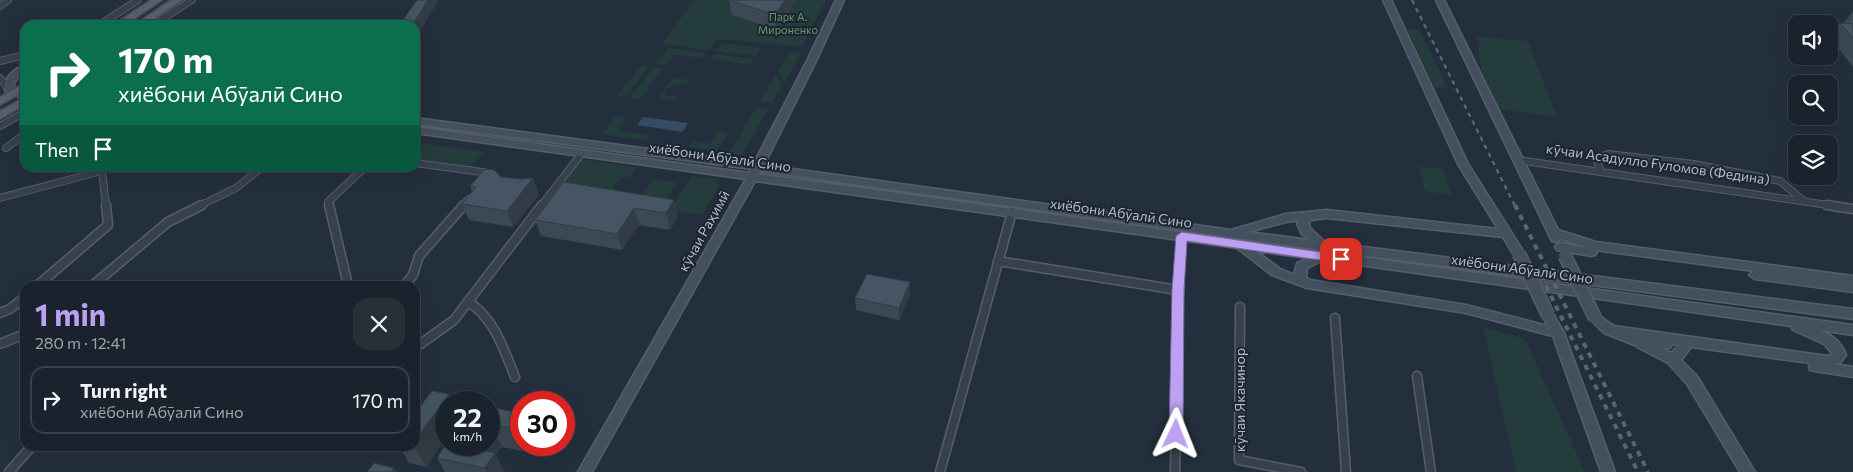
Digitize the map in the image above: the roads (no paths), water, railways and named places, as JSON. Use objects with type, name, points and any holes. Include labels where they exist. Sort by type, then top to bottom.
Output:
[{"type":"main road","points":[[123,20],[138,4],[157,0]]},
{"type":"main road","points":[[147,20],[177,0]]},
{"type":"main road","name":"кӯчаи Раҳимӣ","points":[[585,472],[807,75],[840,0]]},
{"type":"main road","points":[[1387,0],[1463,164],[1519,254],[1558,333],[1608,472]]},
{"type":"main road","points":[[1440,0],[1595,318],[1608,330],[1673,360],[1692,380],[1748,472]]},
{"type":"main road","points":[[153,20],[176,11]]},
{"type":"main road","points":[[11,90],[9,82],[20,72]]},
{"type":"main road","points":[[0,102],[11,90],[20,87]]},
{"type":"main road","points":[[11,90],[20,94]]},
{"type":"main road","points":[[0,116],[20,103]]},
{"type":"main road","name":"хиёбони Абӯалӣ Сино","points":[[420,122],[754,171],[1012,212],[1239,244],[1322,251],[1853,314]]},
{"type":"main road","name":"хиёбони Абӯалӣ Сино","points":[[420,131],[582,153],[754,171],[1229,232],[1322,251],[1853,330]]},
{"type":"main road","points":[[1229,232],[1286,218],[1314,214],[1507,234]]},
{"type":"main road","points":[[1307,284],[1300,278],[1301,266],[1322,251],[1305,230],[1303,223],[1307,217],[1314,214]]},
{"type":"main road","points":[[1554,233],[1596,246],[1853,280]]},
{"type":"main road","points":[[1239,244],[1255,258],[1276,272],[1307,284],[1466,309],[1558,333]]},
{"type":"main road","points":[[1563,251],[1853,288]]},
{"type":"main road","points":[[1608,330],[1827,361],[1838,359],[1840,355],[1839,349],[1828,340],[1778,320]]},
{"type":"main road","points":[[1637,342],[1685,347],[1853,372]]},
{"type":"main road","points":[[1673,360],[1685,347]]},
{"type":"street","points":[[0,6],[8,0]]},
{"type":"street","points":[[125,0],[138,4]]},
{"type":"street","points":[[161,20],[192,0]]},
{"type":"street","points":[[108,20],[138,4]]},
{"type":"street","points":[[0,62],[20,56]]},
{"type":"street","points":[[0,62],[20,60]]},
{"type":"street","points":[[0,78],[11,90]]},
{"type":"street","points":[[0,126],[20,115]]},
{"type":"street","points":[[6,148],[20,138]]},
{"type":"street","points":[[420,344],[454,320],[582,153]]},
{"type":"street","points":[[1601,172],[1596,158],[1608,154],[1694,164],[1780,181],[1805,201]]},
{"type":"street","name":"кӯчаи Асадулло Ғуломов (Федина)","points":[[1518,160],[1853,209]]},
{"type":"street","points":[[420,164],[488,173],[489,176],[482,183]]},
{"type":"street","points":[[0,198],[92,172]]},
{"type":"street","points":[[43,281],[108,225],[103,172]]},
{"type":"street","points":[[98,281],[168,222],[236,188],[256,172]]},
{"type":"street","points":[[348,281],[328,202],[360,172]]},
{"type":"street","points":[[408,281],[413,275],[419,256],[476,191]]},
{"type":"street","points":[[940,472],[1012,212]]},
{"type":"street","points":[[1175,472],[1179,338],[1178,290],[1182,236]]},
{"type":"street","points":[[998,261],[1178,290]]},
{"type":"street","points":[[0,313],[10,309],[20,300]]},
{"type":"street","points":[[468,302],[477,305],[486,318],[502,345],[515,377]]},
{"type":"street","name":"кӯчаи Якачинор","points":[[1240,307],[1239,460],[1301,472]]},
{"type":"street","points":[[1335,318],[1346,472]]},
{"type":"street","points":[[0,344],[20,336]]},
{"type":"street","points":[[1417,376],[1431,472]]},
{"type":"street","points":[[9,472],[28,451]]},
{"type":"water","points":[[643,117],[688,123],[683,132],[637,125]]},
{"type":"railway","points":[[1412,0],[1515,206]]},
{"type":"railway","points":[[1515,205],[1648,472]]},
{"type":"railway","points":[[1546,286],[1638,472]]},
{"type":"park label","name":"Парк А. Мироненко","points":[[788,23]]}]
